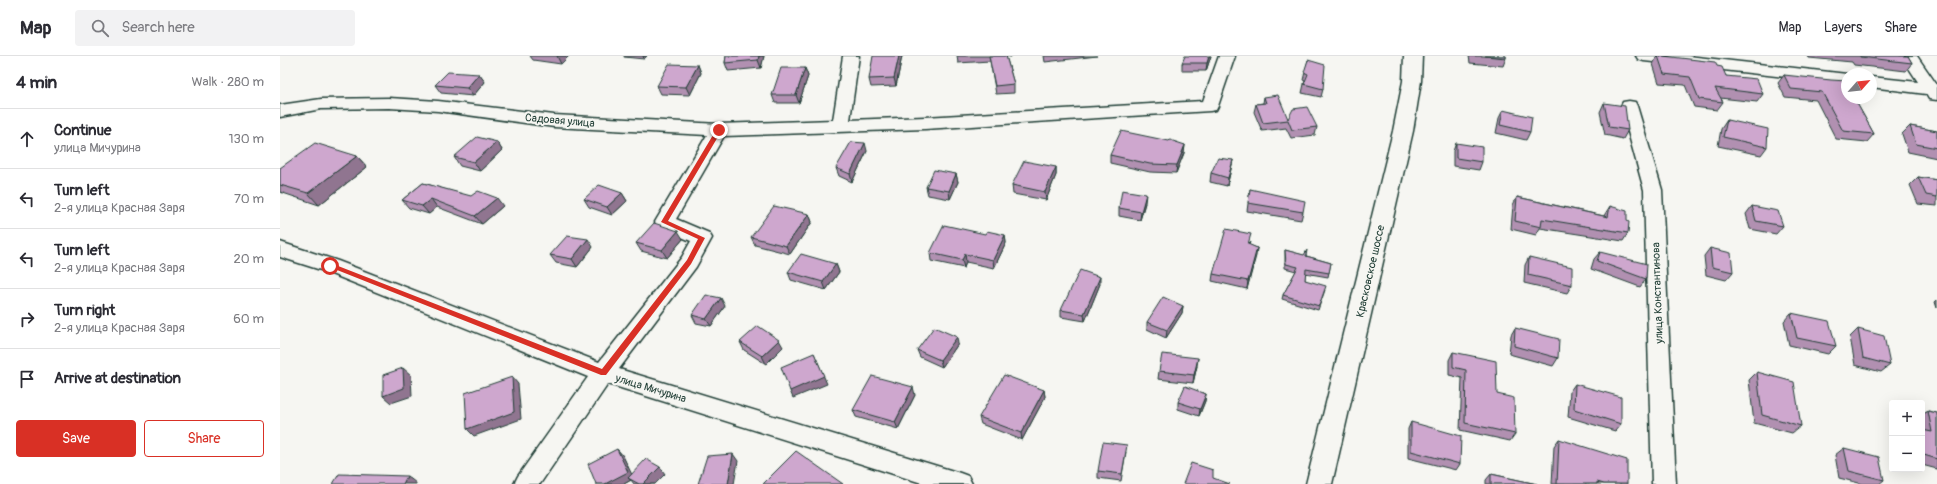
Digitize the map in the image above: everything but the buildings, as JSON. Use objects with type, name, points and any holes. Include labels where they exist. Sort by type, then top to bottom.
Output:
[{"type":"main road","name":"Красковское шоссе","points":[[1320,484],[1403,131],[1412,81],[1413,56]]},
{"type":"street","points":[[841,126],[851,56]]},
{"type":"street","name":"Садовая улица","points":[[280,110],[321,104],[389,102],[438,106],[554,121],[719,130],[925,123],[1210,106],[1227,56]]},
{"type":"street","points":[[1644,56],[1841,78]]},
{"type":"street","points":[[1909,56],[1935,93]]},
{"type":"street","points":[[1877,83],[1935,93]]},
{"type":"street","name":"улица Константинова","points":[[1629,106],[1653,190],[1664,484]]},
{"type":"street","points":[[526,484],[604,373],[689,262],[702,238],[665,222],[719,130]]},
{"type":"street","name":"улица Мичурина","points":[[280,249],[330,266],[604,373],[960,484]]},
{"type":"route","points":[[330,266],[604,373],[689,262],[702,238],[665,222],[719,130]]}]
